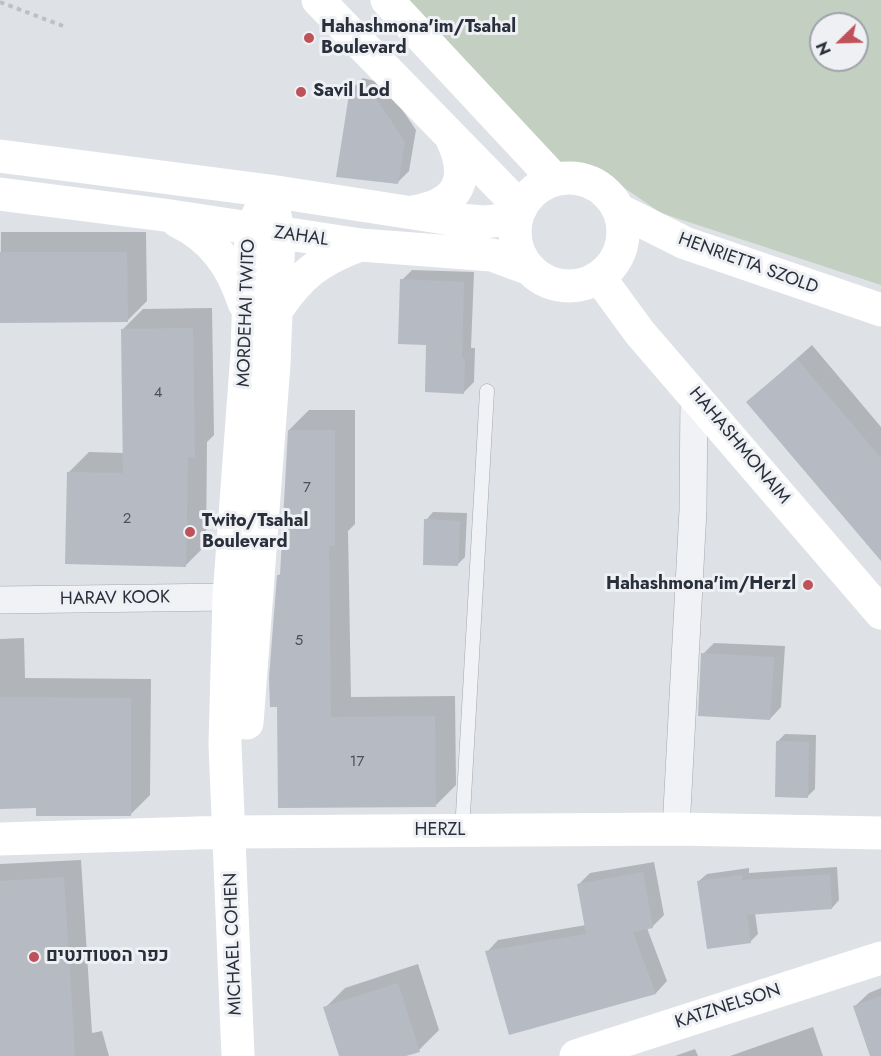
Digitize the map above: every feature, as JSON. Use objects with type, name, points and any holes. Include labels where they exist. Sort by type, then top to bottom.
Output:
[{"type":"street","points":[[318,0],[450,135],[519,213]]},
{"type":"street","points":[[387,0],[555,180]]},
{"type":"street","points":[[410,213],[436,207],[446,202],[459,186],[460,162],[450,135]]},
{"type":"street","points":[[0,156],[485,222],[519,213]]},
{"type":"street","points":[[570,178],[592,184],[610,197],[619,210],[623,224],[623,239],[615,260],[600,277],[571,286],[556,284],[530,269],[517,243],[519,213],[529,195],[555,180],[570,178]]},
{"type":"street","name":"MORDEHAI TWITO","points":[[230,832],[225,744],[229,597],[262,314],[265,232],[270,191]]},
{"type":"street","name":"ZAHAL","points":[[0,194],[164,215],[361,245],[492,255],[530,269]]},
{"type":"street","name":"HENRIETTA SZOLD","points":[[619,210],[685,243],[881,310]]},
{"type":"street","points":[[164,215],[192,228],[213,245],[262,314],[304,274],[322,261],[361,245]]},
{"type":"street","name":"HAHASHMONAIM","points":[[600,277],[640,333],[881,613]]},
{"type":"street","name":"MORDEHAI TWITO","points":[[230,832],[239,792],[245,743],[270,435],[262,314]]},
{"type":"street","points":[[676,829],[693,510],[694,393]]},
{"type":"street","name":"HARAV KOOK","points":[[0,600],[229,597]]},
{"type":"street","name":"HERZL","points":[[0,839],[230,832],[676,829],[881,833]]},
{"type":"street","name":"MICHAEL COHEN","points":[[230,832],[238,1056]]},
{"type":"street","name":"KATZNELSON","points":[[576,1056],[881,958]]},
{"type":"lane","points":[[462,831],[487,391]]},
{"type":"path","points":[[0,2],[63,26]]},
{"type":"green space","points":[[407,0],[881,0],[881,285],[661,213],[610,178],[557,169]]},
{"type":"building","points":[[350,88],[374,95],[405,142],[398,184],[336,177]]},
{"type":"building","points":[[0,252],[127,252],[128,322],[0,323]]},
{"type":"building","points":[[400,279],[464,282],[462,358],[465,358],[464,394],[425,392],[426,345],[398,344]]},
{"type":"building","points":[[193,328],[195,457],[188,457],[186,567],[65,564],[67,472],[123,473],[121,329]]},
{"type":"building","points":[[797,359],[881,458],[881,561],[746,402]]},
{"type":"building","points":[[288,430],[335,430],[335,546],[329,546],[331,717],[435,716],[436,807],[278,808],[277,707],[270,707],[269,678],[277,575],[280,575]]},
{"type":"building","points":[[424,519],[460,521],[458,566],[423,565]]},
{"type":"building","points":[[701,653],[774,657],[770,720],[698,716]]},
{"type":"building","points":[[0,697],[131,698],[131,816],[36,816],[36,808],[0,809]]},
{"type":"building","points":[[776,741],[809,742],[808,798],[775,797]]},
{"type":"building","points":[[643,872],[653,928],[633,932],[656,994],[509,1035],[485,951],[586,934],[577,884]]},
{"type":"building","points":[[830,874],[832,909],[747,915],[751,943],[707,949],[697,881],[742,875],[742,880]]},
{"type":"building","name":"כפר הסטודנטים","points":[[64,877],[75,1056],[0,1056],[0,881]]},
{"type":"building","points":[[398,983],[420,1052],[406,1056],[339,1056],[323,1007]]},
{"type":"building","points":[[881,996],[881,1056],[870,1056],[853,1006]]},
{"type":"place","name":"Hahashmona'im/Tsahal Boulevard","points":[[309,38]]},
{"type":"place","name":"Savil Lod","points":[[301,92]]},
{"type":"place","name":"Twito/Tsahal Boulevard","points":[[190,532]]},
{"type":"place","name":"Hahashmona'im/Herzl","points":[[808,585]]},
{"type":"place","name":"כפר הסטודנטים","points":[[34,957]]}]
